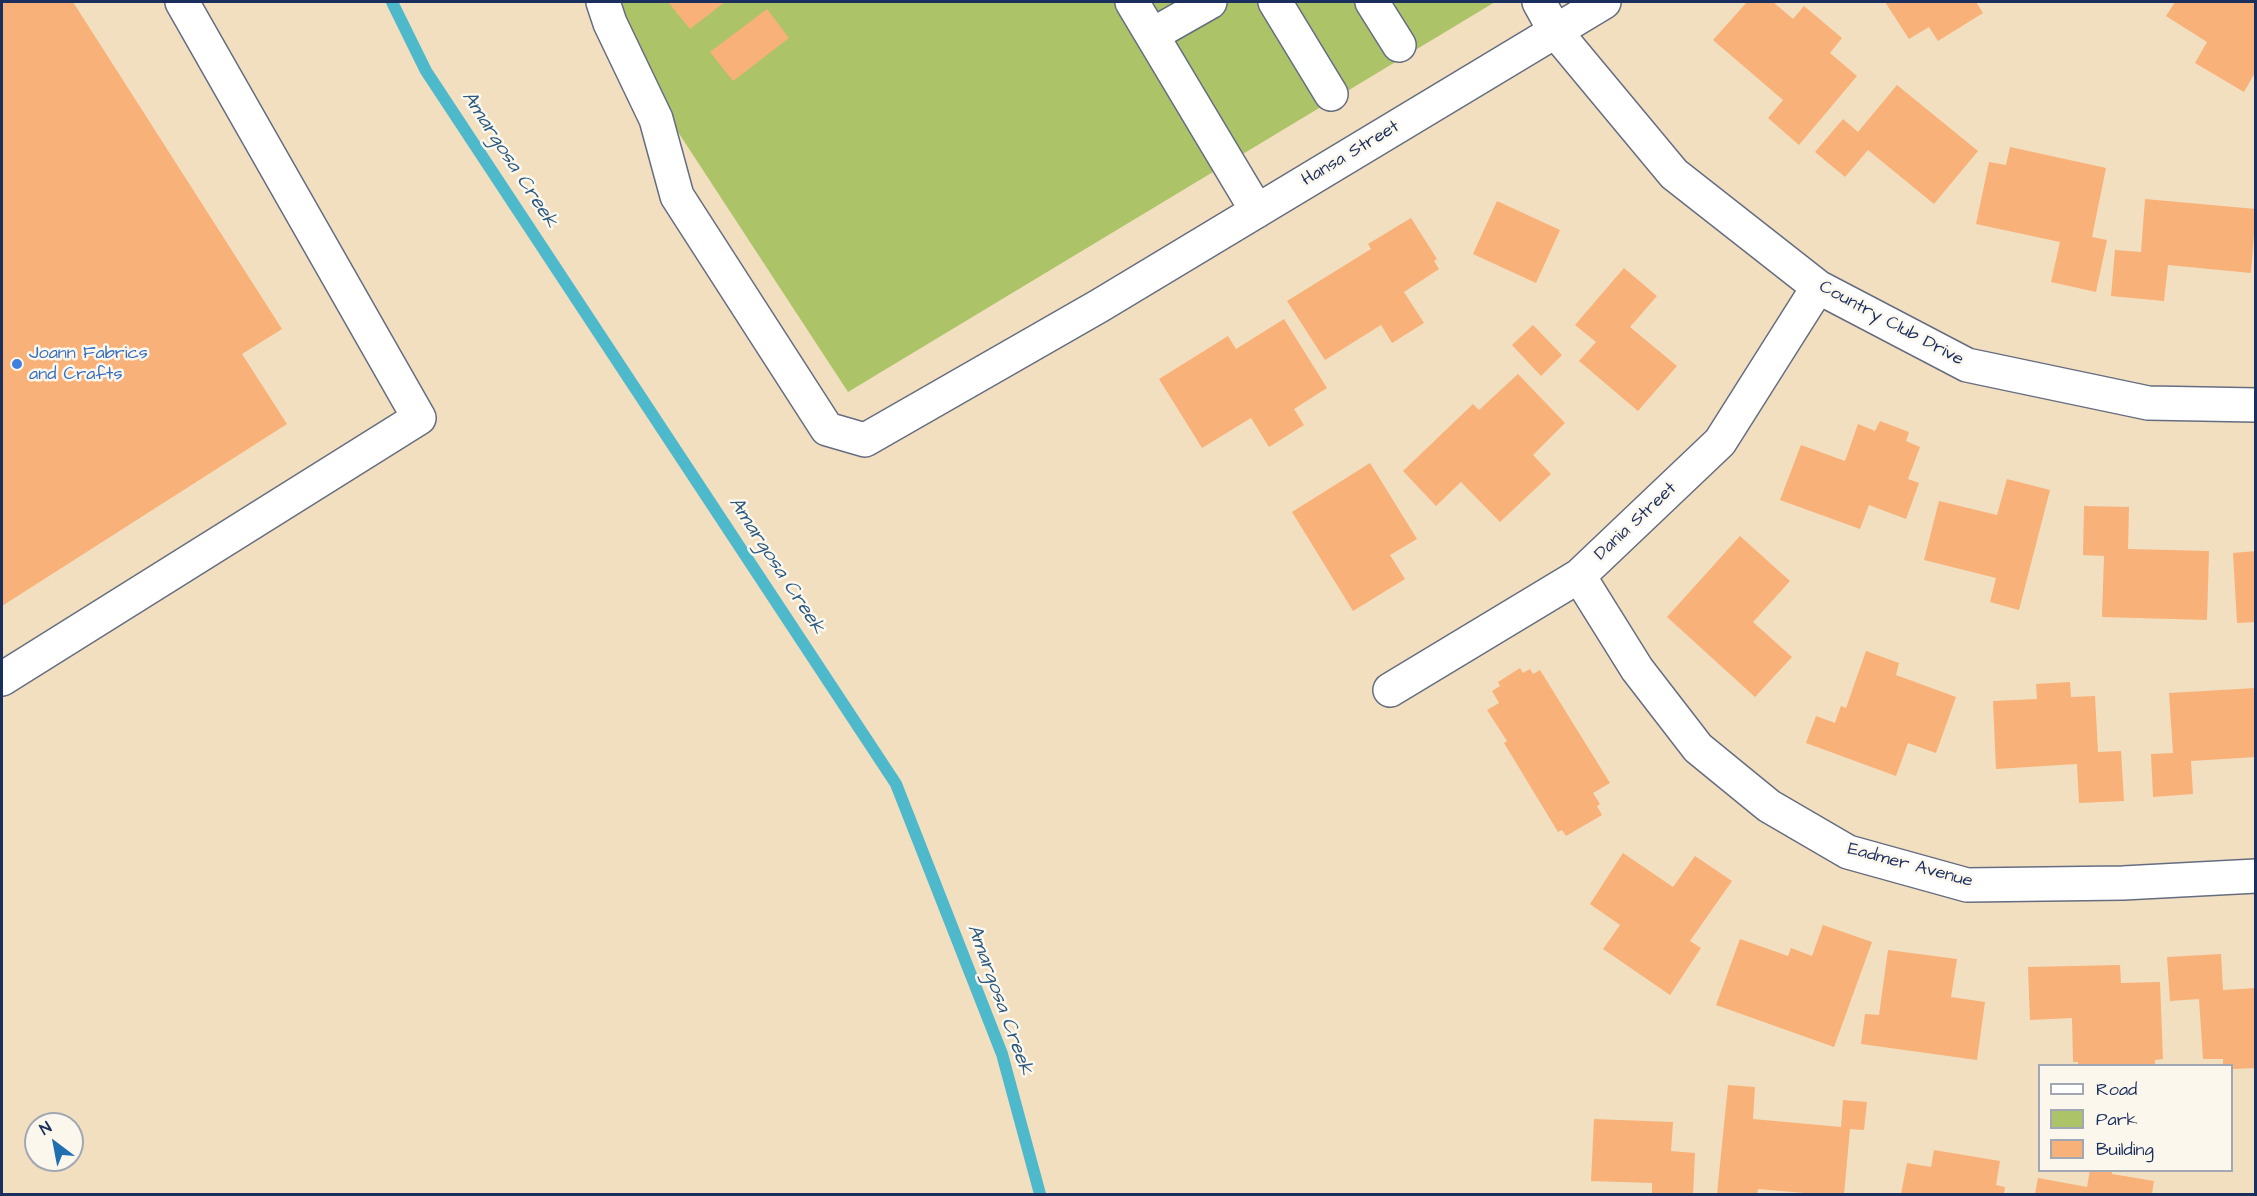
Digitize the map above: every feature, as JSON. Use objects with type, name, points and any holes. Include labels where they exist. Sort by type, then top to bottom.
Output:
[{"type":"street","points":[[2,679],[419,418],[182,2]]},
{"type":"street","name":"Hansa Street","points":[[603,2],[610,23],[656,119],[677,196],[827,429],[865,440],[1098,306],[1604,2]]},
{"type":"street","points":[[1132,2],[1257,211]]},
{"type":"street","points":[[1152,35],[1210,2]]},
{"type":"street","points":[[1275,2],[1331,94]]},
{"type":"street","points":[[1372,2],[1399,45]]},
{"type":"street","name":"Country Club Drive","points":[[1539,2],[1555,31],[1674,174],[1818,287],[1967,365],[2148,403],[2256,405]]},
{"type":"street","name":"Dania Street","points":[[1390,690],[1579,576],[1720,442],[1818,287]]},
{"type":"street","name":"Eadmer Avenue","points":[[1579,576],[1636,669],[1698,748],[1769,806],[1848,852],[1967,885],[2123,883],[2256,876]]},
{"type":"green space","points":[[593,2],[1495,2],[848,392]]},
{"type":"building","points":[[2,2],[73,2],[282,329],[242,354],[287,424],[2,606]]},
{"type":"building","points":[[668,2],[725,2],[690,29]]},
{"type":"building","points":[[1747,2],[1773,2],[1793,19],[1804,6],[1842,38],[1830,53],[1857,76],[1799,145],[1768,118],[1783,100],[1713,40]]},
{"type":"building","points":[[1885,2],[1976,2],[1983,13],[1938,41],[1929,27],[1909,39]]},
{"type":"building","points":[[2175,2],[2256,2],[2256,71],[2244,92],[2195,63],[2207,42],[2166,16]]},
{"type":"building","points":[[767,9],[789,38],[733,81],[710,52]]},
{"type":"building","points":[[1897,85],[1978,151],[1934,204],[1868,150],[1845,177],[1815,152],[1843,119],[1858,132]]},
{"type":"building","points":[[2010,147],[2106,168],[2092,237],[2107,240],[2096,292],[2051,282],[2060,242],[1976,224],[1989,162],[2006,165]]},
{"type":"building","points":[[2145,199],[2256,209],[2251,273],[2168,265],[2164,301],[2111,296],[2115,250],[2141,252]]},
{"type":"building","points":[[1497,201],[1560,230],[1536,283],[1473,254]]},
{"type":"building","points":[[1411,218],[1437,259],[1434,261],[1439,269],[1404,292],[1424,323],[1392,343],[1381,325],[1325,360],[1287,301],[1371,249],[1368,244]]},
{"type":"building","points":[[1624,268],[1657,296],[1630,327],[1677,366],[1638,411],[1579,361],[1596,342],[1575,325]]},
{"type":"building","points":[[1284,319],[1327,388],[1294,409],[1304,425],[1269,447],[1251,418],[1202,448],[1159,379],[1228,336],[1236,349]]},
{"type":"building","points":[[1533,325],[1562,355],[1541,376],[1512,345]]},
{"type":"building","points":[[1518,374],[1565,423],[1533,455],[1551,474],[1500,522],[1461,482],[1436,506],[1403,471],[1473,404],[1479,410]]},
{"type":"building","points":[[1880,421],[1909,432],[1906,441],[1920,447],[1908,479],[1919,483],[1906,519],[1869,505],[1860,529],[1780,500],[1801,445],[1845,461],[1858,424],[1875,431]]},
{"type":"building","points":[[1370,463],[1417,539],[1390,555],[1405,579],[1353,611],[1292,512]]},
{"type":"building","points":[[2007,479],[2050,490],[2019,610],[1990,602],[1996,578],[1924,560],[1939,501],[1997,515]]},
{"type":"building","points":[[2084,506],[2129,507],[2128,549],[2209,551],[2207,620],[2102,617],[2104,556],[2083,555]]},
{"type":"building","points":[[1740,536],[1790,581],[1753,622],[1792,657],[1755,697],[1667,617]]},
{"type":"building","points":[[2256,551],[2256,622],[2237,623],[2233,553]]},
{"type":"building","points":[[1866,651],[1899,663],[1896,675],[1956,697],[1936,753],[1908,743],[1896,776],[1806,743],[1816,716],[1835,723],[1841,706],[1846,708]]},
{"type":"building","points":[[1520,668],[1523,673],[1530,669],[1533,674],[1540,670],[1610,783],[1593,793],[1600,804],[1597,806],[1602,815],[1566,836],[1562,830],[1558,832],[1504,743],[1507,741],[1487,710],[1499,703],[1492,691],[1500,686],[1498,682]]},
{"type":"building","points":[[2070,682],[2071,697],[2095,696],[2098,752],[2121,751],[2124,801],[2079,803],[2077,764],[1996,769],[1993,701],[2037,699],[2036,684]]},
{"type":"building","points":[[2256,688],[2256,757],[2191,761],[2193,794],[2153,797],[2151,754],[2173,753],[2169,693]]},
{"type":"building","points":[[1623,853],[1673,887],[1695,856],[1732,881],[1690,941],[1701,948],[1670,995],[1603,949],[1620,925],[1590,904]]},
{"type":"building","points":[[1823,925],[1872,942],[1834,1047],[1716,1005],[1740,939],[1788,956],[1791,948],[1812,956]]},
{"type":"building","points":[[1888,950],[1957,959],[1951,997],[1985,1002],[1977,1060],[1861,1044],[1865,1014],[1879,1015]]},
{"type":"building","points":[[2221,954],[2223,990],[2256,988],[2256,1068],[2233,1069],[2233,1064],[2223,1064],[2223,1059],[2203,1059],[2199,999],[2170,1001],[2167,957]]},
{"type":"building","points":[[2120,965],[2121,983],[2160,982],[2163,1059],[2155,1060],[2155,1064],[2078,1064],[2078,1062],[2073,1062],[2072,1018],[2030,1020],[2028,967]]},
{"type":"building","points":[[1728,1085],[1755,1087],[1753,1119],[1841,1127],[1843,1100],[1867,1102],[1864,1130],[1850,1129],[1844,1194],[1758,1189],[1757,1194],[1717,1194]]},
{"type":"building","points":[[1594,1119],[1673,1122],[1671,1151],[1695,1153],[1693,1194],[1652,1194],[1652,1183],[1591,1181]]},
{"type":"building","points":[[1934,1150],[2000,1161],[1996,1185],[2005,1187],[2004,1194],[1901,1194],[1907,1163],[1931,1167]]},
{"type":"building","points":[[2090,1172],[2112,1172],[2112,1174],[2154,1181],[2152,1194],[2035,1194],[2038,1178],[2087,1187]]},
{"type":"waterway","name":"Amargosa Creek","points":[[392,2],[426,71],[896,784],[1002,1054],[1040,1194]]},
{"type":"place","name":"Joann Fabrics and Crafts","points":[[17,364]]}]
